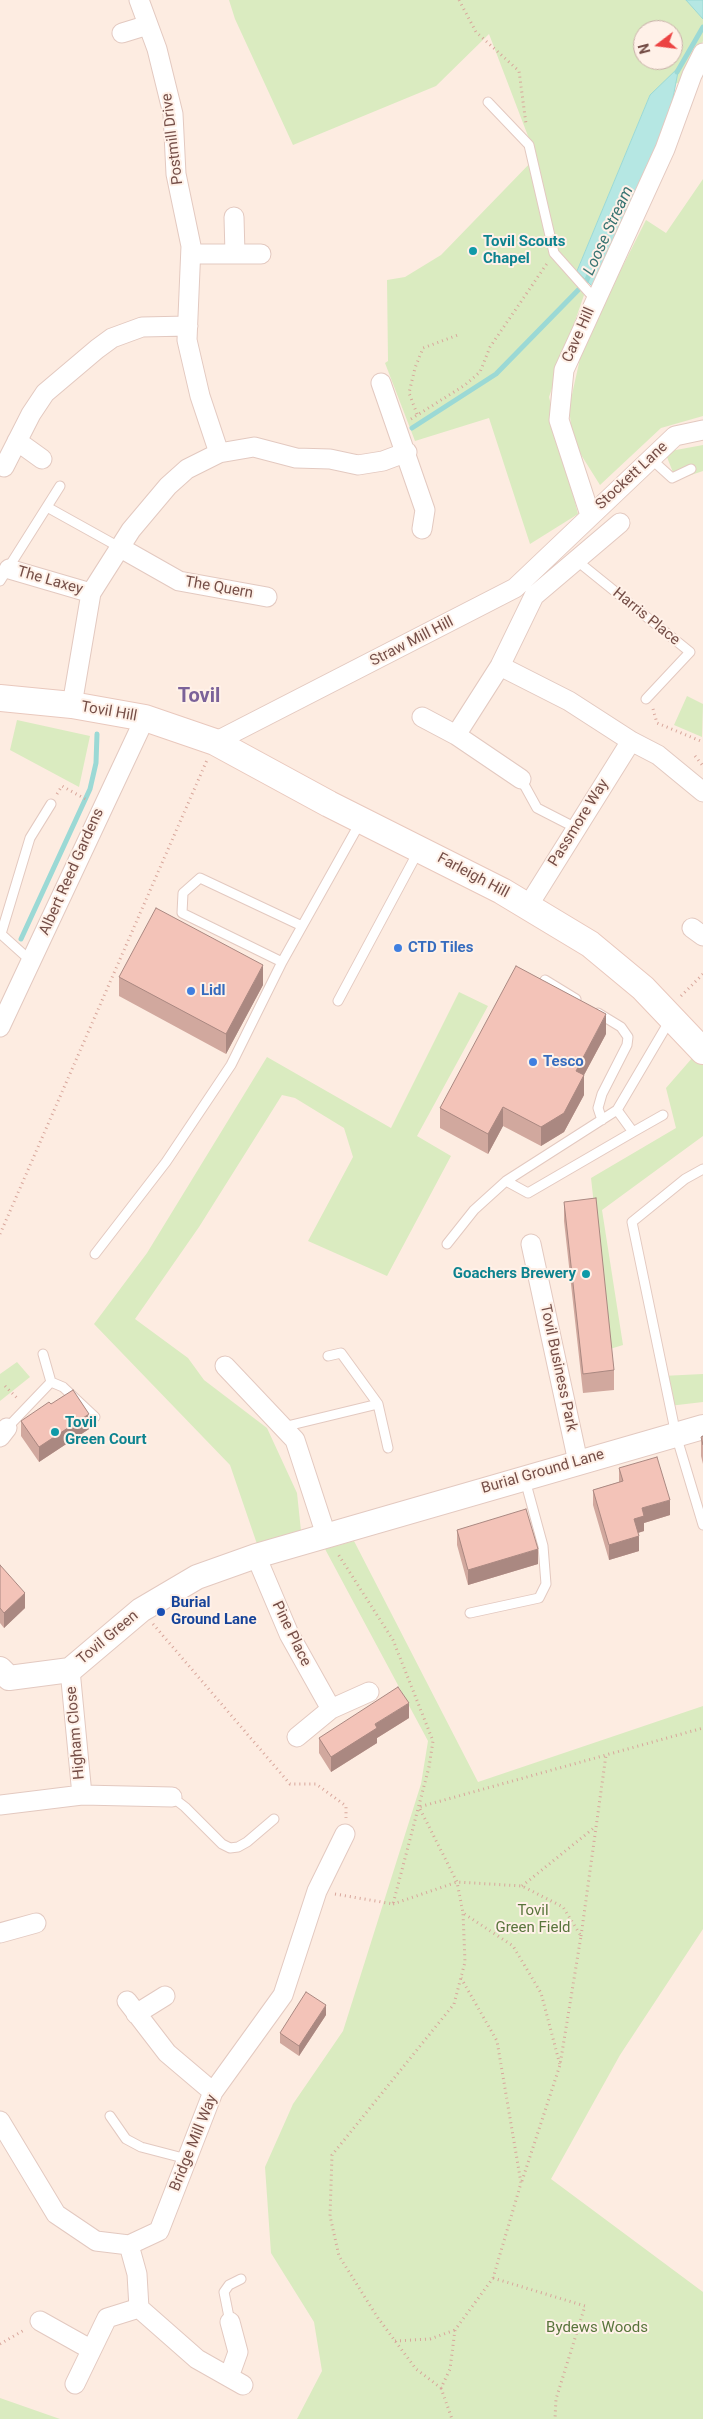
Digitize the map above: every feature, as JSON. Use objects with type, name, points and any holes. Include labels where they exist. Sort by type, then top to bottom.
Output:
[{"type":"main road","name":"Tovil Hill","points":[[0,698],[72,706],[144,718],[215,742]]},
{"type":"main road","name":"Farleigh Hill","points":[[215,742],[329,804],[420,848],[528,906],[590,944],[642,988],[703,1051]]},
{"type":"street","name":"Postmill Drive","points":[[139,0],[166,80],[173,114],[176,174],[192,254],[187,340],[219,453]]},
{"type":"street","points":[[122,34],[148,25]]},
{"type":"street","name":"Cave Hill","points":[[590,515],[559,420],[564,370],[665,149],[692,75],[703,53]]},
{"type":"street","points":[[234,217],[235,254]]},
{"type":"street","points":[[192,254],[261,254]]},
{"type":"street","points":[[4,467],[45,393],[112,338],[142,327],[188,326]]},
{"type":"street","points":[[381,383],[407,452],[425,510],[422,529]]},
{"type":"street","name":"Stockett Lane","points":[[590,515],[675,436],[703,430]]},
{"type":"street","points":[[17,441],[42,460]]},
{"type":"street","points":[[72,706],[91,593],[120,547],[168,486],[187,469],[219,453],[254,447],[296,458],[330,459],[358,465],[383,461],[407,452]]},
{"type":"street","name":"Straw Mill Hill","points":[[215,742],[515,588],[590,515]]},
{"type":"street","points":[[456,735],[500,666],[534,596],[620,523]]},
{"type":"street","name":"The Quern","points":[[120,547],[179,581],[267,596]]},
{"type":"street","name":"The Laxey","points":[[4,575],[91,593]]},
{"type":"street","points":[[500,666],[570,701],[632,741],[658,755],[703,792]]},
{"type":"street","points":[[422,717],[456,735],[521,780]]},
{"type":"street","name":"Albert Reed Gardens","points":[[0,1026],[32,963],[100,808],[144,718]]},
{"type":"street","name":"Passmore Way","points":[[528,906],[632,741]]},
{"type":"street","name":"Tovil Business Park","points":[[531,1244],[578,1462]]},
{"type":"street","points":[[225,1366],[295,1440],[326,1535]]},
{"type":"street","name":"Burial Ground Lane","points":[[326,1535],[703,1427]]},
{"type":"street","name":"Tovil Green","points":[[0,1669],[9,1678],[70,1670],[142,1610],[196,1577],[256,1556],[326,1535]]},
{"type":"street","name":"Pine Place","points":[[256,1556],[289,1634],[331,1709]]},
{"type":"street","name":"Higham Close","points":[[70,1670],[82,1795]]},
{"type":"street","points":[[297,1738],[331,1709],[369,1692]]},
{"type":"street","name":"Higham Close","points":[[0,1805],[82,1795],[172,1797]]},
{"type":"street","name":"Bridge Mill Way","points":[[129,2245],[159,2231],[213,2092],[283,1995],[317,1891],[345,1834]]},
{"type":"street","points":[[0,1933],[36,1923]]},
{"type":"street","points":[[165,1996],[131,2008],[167,2053],[213,2092]]},
{"type":"street","points":[[1,2126],[56,2214],[96,2242],[129,2245],[137,2274],[139,2308],[197,2359],[236,2381],[238,2352],[230,2322]]},
{"type":"street","points":[[74,2384],[107,2318],[139,2308]]},
{"type":"street","points":[[40,2321],[90,2349]]},
{"type":"lane","points":[[488,102],[529,144],[554,253],[595,299]]},
{"type":"lane","points":[[650,458],[672,478],[691,469]]},
{"type":"lane","points":[[4,575],[60,486]]},
{"type":"lane","points":[[47,507],[120,547]]},
{"type":"lane","name":"Harris Place","points":[[576,560],[690,652],[646,699]]},
{"type":"lane","points":[[521,780],[537,808],[576,828]]},
{"type":"lane","points":[[32,963],[1,934],[30,838],[51,804]]},
{"type":"lane","points":[[95,1254],[166,1162],[231,1065],[282,962],[362,819]]},
{"type":"lane","points":[[338,1001],[420,848]]},
{"type":"lane","points":[[282,962],[182,913],[183,893],[200,878],[302,926]]},
{"type":"lane","points":[[545,980],[621,1027],[628,1037],[627,1045],[602,1094],[598,1108],[602,1120]]},
{"type":"lane","points":[[447,1244],[474,1210],[506,1181],[617,1110],[672,1018]]},
{"type":"lane","points":[[617,1110],[632,1132]]},
{"type":"lane","points":[[506,1181],[528,1193],[663,1115]]},
{"type":"lane","points":[[703,1169],[685,1179],[632,1222],[676,1435],[703,1525]]},
{"type":"lane","points":[[328,1356],[341,1353],[378,1404],[388,1448]]},
{"type":"lane","points":[[43,1354],[51,1382]]},
{"type":"lane","points":[[4,1432],[51,1382]]},
{"type":"lane","points":[[51,1382],[63,1387],[95,1417]]},
{"type":"lane","points":[[283,1427],[378,1404]]},
{"type":"lane","points":[[470,1613],[539,1598],[546,1584],[543,1546],[524,1478]]},
{"type":"lane","points":[[172,1797],[186,1807],[222,1844],[230,1848],[238,1847],[247,1842],[274,1819]]},
{"type":"lane","points":[[110,2116],[126,2139],[141,2147],[187,2159]]},
{"type":"lane","points":[[230,2322],[224,2292],[228,2285],[242,2279]]},
{"type":"path","points":[[460,0],[476,32],[519,70],[529,144]]},
{"type":"path","points":[[399,433],[416,414],[464,385],[480,372],[490,347],[554,253]]},
{"type":"path","points":[[416,414],[409,393],[414,368],[423,348],[458,335]]},
{"type":"path","points":[[646,699],[656,715],[657,723],[703,742]]},
{"type":"path","points":[[0,1234],[215,742]]},
{"type":"path","points":[[696,756],[703,766]]},
{"type":"path","points":[[51,804],[62,786],[82,797]]},
{"type":"path","points":[[672,1018],[677,1000],[703,974]]},
{"type":"path","points":[[5,1386],[27,1407]]},
{"type":"path","points":[[326,1535],[393,1640],[432,1741],[429,1767],[393,1904]]},
{"type":"path","points":[[142,1610],[290,1784],[316,1784],[346,1806],[345,1834]]},
{"type":"path","points":[[419,1807],[703,1728]]},
{"type":"path","points":[[441,2388],[450,2369],[455,2330],[493,2278],[521,2183],[560,2065],[581,1936],[606,1755]]},
{"type":"path","points":[[419,1807],[457,1882],[462,1913],[465,1962],[454,2004],[332,2155],[330,2216],[339,2256],[395,2341],[416,2369],[441,2388],[452,2419]]},
{"type":"path","points":[[522,1886],[596,1826]]},
{"type":"path","points":[[317,1891],[393,1904],[457,1882],[522,1886],[563,1907],[581,1936]]},
{"type":"path","points":[[462,1913],[513,1946],[541,1993],[560,2065]]},
{"type":"path","points":[[461,1978],[497,2041],[521,2183]]},
{"type":"path","points":[[493,2278],[585,2306],[556,2399],[555,2419]]},
{"type":"path","points":[[0,2344],[40,2321]]},
{"type":"path","points":[[395,2341],[430,2339],[455,2330]]},
{"type":"green space","points":[[229,0],[703,0],[703,41],[682,81],[650,95],[577,271],[584,295],[549,397],[578,514],[530,544],[489,418],[415,441],[385,363],[388,361],[387,280],[405,277],[441,255],[536,157],[489,34],[436,86],[293,145],[235,19]]},
{"type":"green space","points":[[703,179],[703,416],[661,428],[600,485],[573,442],[569,408],[583,345],[646,220],[666,233]]},
{"type":"green space","points":[[703,445],[703,471],[676,480],[665,452]]},
{"type":"green space","points":[[687,696],[703,704],[702,737],[674,725]]},
{"type":"green space","points":[[17,720],[90,736],[79,787],[10,750]]},
{"type":"green space","points":[[459,992],[488,1006],[417,1136],[451,1156],[387,1276],[308,1241],[353,1157],[344,1128],[295,1098],[282,1095],[199,1227],[135,1319],[188,1358],[204,1380],[267,1428],[297,1493],[301,1531],[257,1544],[230,1465],[94,1324],[147,1253],[267,1057],[391,1128]]},
{"type":"green space","points":[[693,1057],[703,1060],[703,1136],[602,1210],[623,1345],[610,1349],[591,1178],[676,1128],[666,1088]]},
{"type":"green space","points":[[17,1362],[30,1377],[0,1401],[0,1374]]},
{"type":"green space","points":[[703,1374],[703,1402],[669,1406],[662,1376]]},
{"type":"green space","name":"Tovil Green Field","points":[[354,1541],[478,1782],[703,1706],[703,1929],[620,2055],[551,2179],[703,2292],[703,2419],[297,2419],[322,2371],[314,2322],[271,2253],[265,2167],[293,2104],[343,2031],[421,1784],[428,1741],[325,1549]]},
{"type":"green space","points":[[0,2398],[60,2419],[0,2419]]},
{"type":"water","points":[[686,0],[703,0],[703,19]]},
{"type":"water","points":[[676,70],[678,70],[670,113],[595,289],[577,271],[650,95]]},
{"type":"building","name":"Lidl","points":[[156,908],[263,965],[226,1034],[119,977]]},
{"type":"building","name":"Tesco","points":[[516,966],[606,1014],[576,1071],[584,1075],[564,1113],[541,1127],[503,1107],[488,1134],[440,1108]]},
{"type":"building","points":[[596,1198],[614,1370],[583,1374],[564,1202]]},
{"type":"building","points":[[73,1390],[89,1414],[39,1447],[21,1421],[49,1402],[51,1404]]},
{"type":"building","points":[[657,1457],[670,1500],[642,1508],[644,1516],[634,1519],[639,1536],[609,1545],[593,1490],[623,1481],[619,1468]]},
{"type":"building","points":[[526,1509],[538,1549],[468,1570],[457,1530]]},
{"type":"building","points":[[0,1565],[25,1593],[4,1613],[0,1608]]},
{"type":"building","points":[[398,1687],[409,1703],[375,1724],[377,1728],[331,1757],[319,1738]]},
{"type":"building","points":[[306,1992],[326,2005],[299,2046],[280,2033]]},
{"type":"waterway","name":"Loose Stream","points":[[677,72],[703,27]]},
{"type":"waterway","name":"Loose Stream","points":[[412,428],[496,374],[586,282],[589,275]]},
{"type":"waterway","points":[[21,939],[90,789],[96,763],[97,734]]},
{"type":"place","name":"Tovil Scouts Chapel","points":[[473,251]]},
{"type":"place","name":"CTD Tiles","points":[[398,948]]},
{"type":"place","name":"Lidl","points":[[191,991]]},
{"type":"place","name":"Tesco","points":[[533,1062]]},
{"type":"place","name":"Goachers Brewery","points":[[586,1274]]},
{"type":"place","name":"Tovil Green Court","points":[[55,1432]]},
{"type":"place","name":"Burial Ground Lane","points":[[161,1612]]},
{"type":"district","name":"Tovil","points":[[199,697]]},
{"type":"park label","name":"Bydews Woods","points":[[597,2328]]}]
